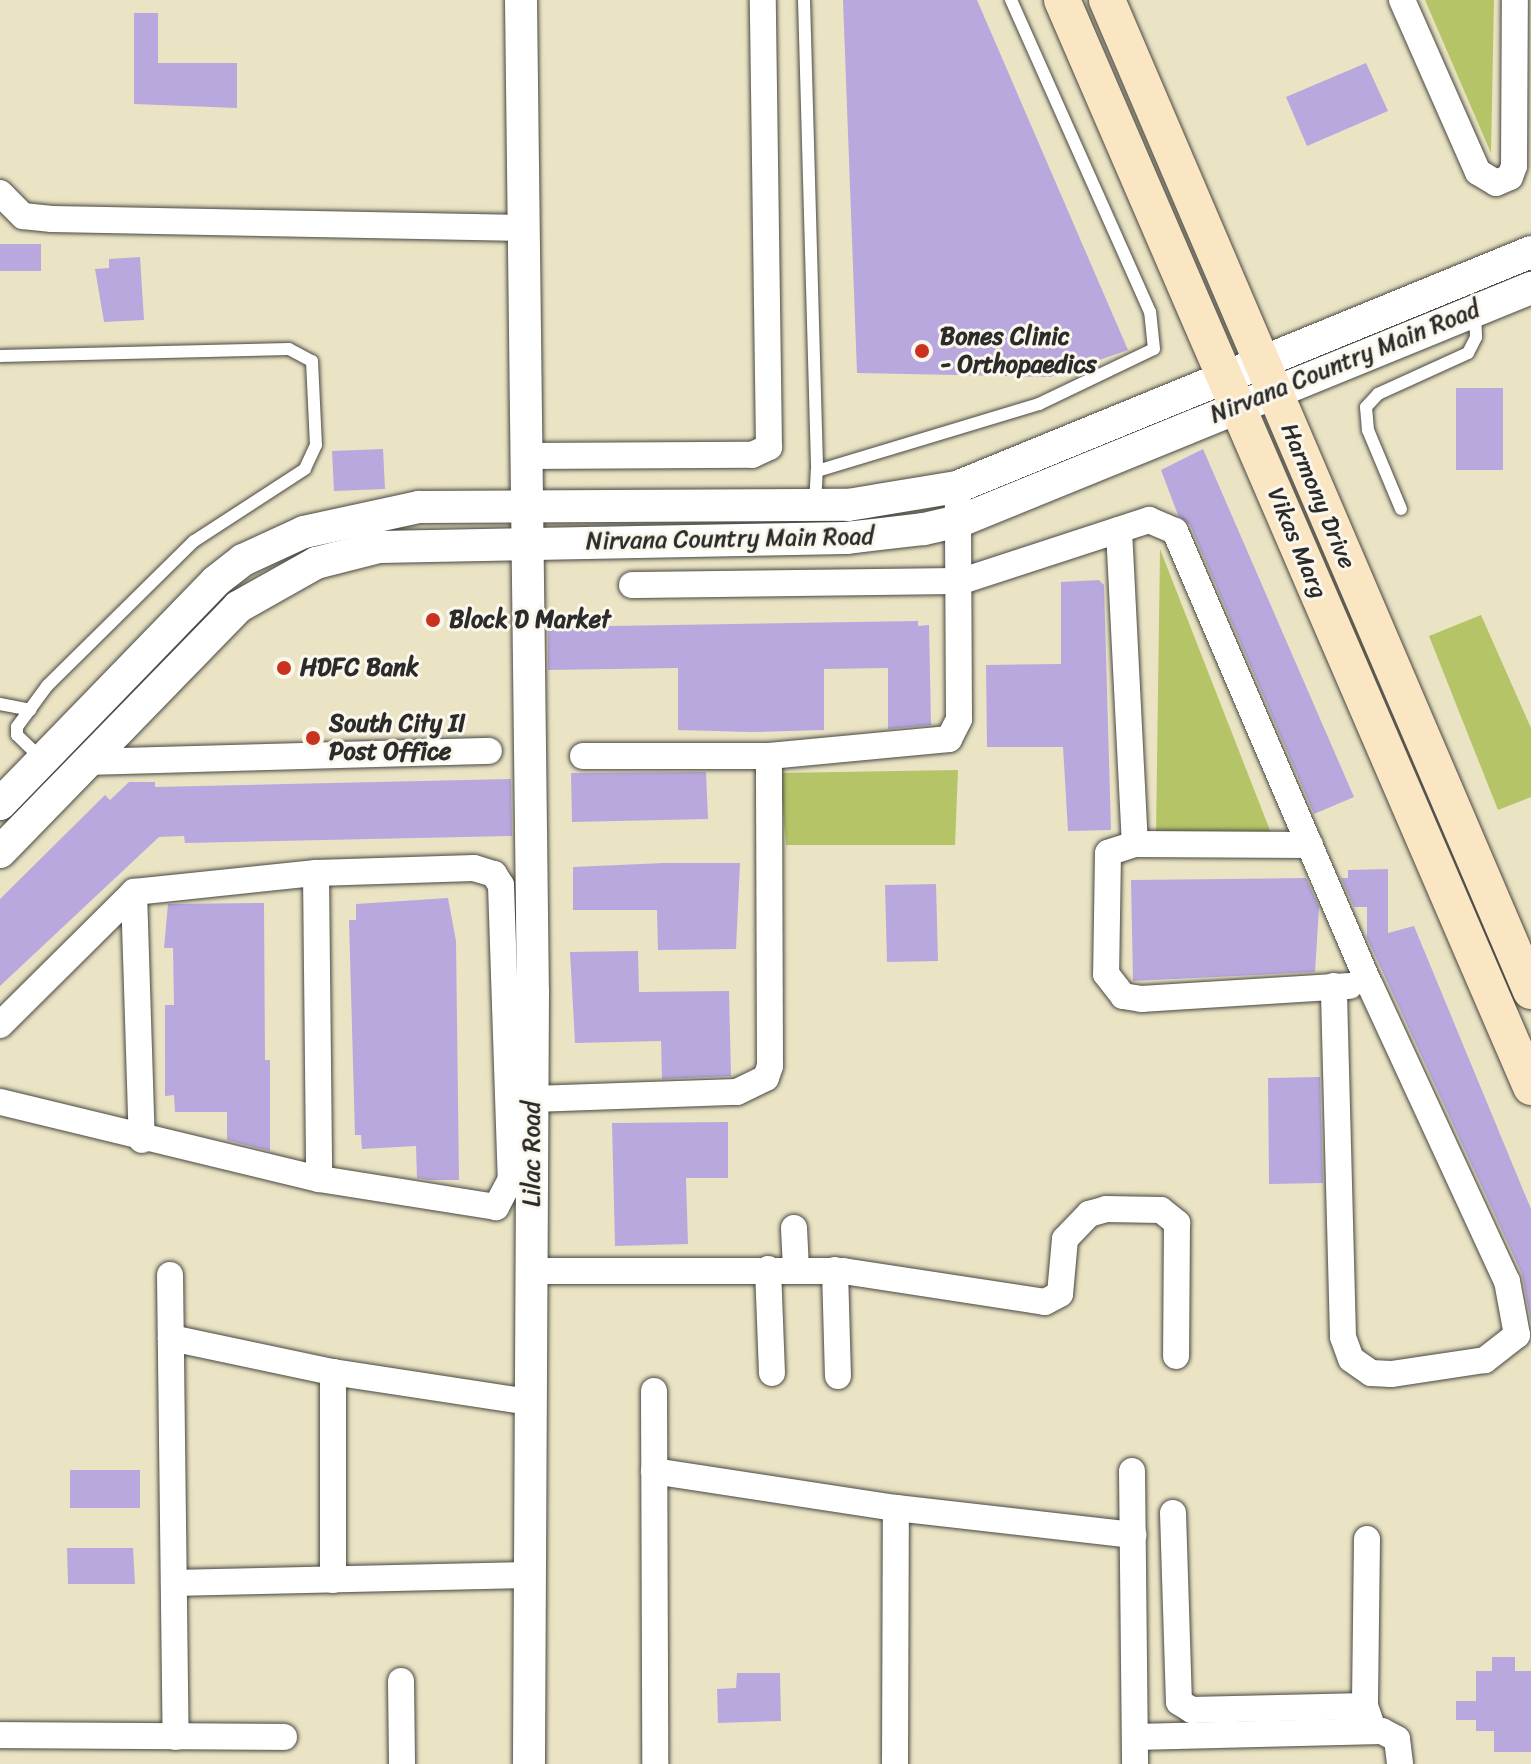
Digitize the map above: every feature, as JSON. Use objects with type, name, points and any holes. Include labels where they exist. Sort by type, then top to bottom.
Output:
[{"type":"main road","name":"Vikas Marg","points":[[1062,0],[1531,1087]]},
{"type":"main road","name":"Harmony Drive","points":[[1107,0],[1531,991]]},
{"type":"street","name":"Lilac Road","points":[[521,0],[533,1099],[526,1575],[529,1764]]},
{"type":"street","points":[[526,456],[752,455],[769,447],[763,0]]},
{"type":"street","points":[[1402,0],[1478,172],[1496,183],[1510,177],[1514,166],[1515,0]]},
{"type":"street","points":[[0,193],[23,216],[52,219],[525,228]]},
{"type":"street","name":"Nirvana Country Main Road","points":[[1267,377],[1531,252]]},
{"type":"street","name":"Nirvana Country Main Road","points":[[4,792],[44,760],[183,614],[243,560],[304,532],[375,514],[525,504],[880,503],[957,487],[1267,377],[1475,311],[1531,288]]},
{"type":"street","name":"Nirvana Country Main Road","points":[[0,852],[238,607],[287,576],[379,547],[871,537],[960,521],[1230,390]]},
{"type":"street","points":[[583,756],[769,756],[949,739],[959,719],[962,581],[957,487]]},
{"type":"street","points":[[632,585],[962,581],[1149,520],[1175,531],[1370,985],[1507,1281],[1517,1335],[1485,1360],[1391,1374],[1371,1373],[1351,1359],[1343,1337],[1334,986]]},
{"type":"street","points":[[1119,530],[1135,844]]},
{"type":"street","points":[[90,762],[489,751]]},
{"type":"street","points":[[533,1099],[737,1092],[766,1078],[770,1066],[769,756]]},
{"type":"street","points":[[1310,845],[1135,844],[1108,853],[1106,974],[1123,996],[1142,999],[1370,985]]},
{"type":"street","points":[[0,1025],[134,892],[316,873],[474,868],[494,874],[501,885],[511,1179],[503,1202],[486,1209],[319,1179],[142,1140],[0,1102]]},
{"type":"street","points":[[316,873],[319,1179]]},
{"type":"street","points":[[134,892],[142,1140]]},
{"type":"street","points":[[531,1271],[835,1270],[1053,1301],[1061,1287],[1065,1239],[1089,1214],[1106,1209],[1169,1212],[1178,1230],[1176,1356]]},
{"type":"street","points":[[794,1228],[796,1269]]},
{"type":"street","points":[[768,1269],[772,1373]]},
{"type":"street","points":[[835,1270],[838,1376]]},
{"type":"street","points":[[170,1275],[176,1737]]},
{"type":"street","points":[[171,1338],[333,1372],[528,1402]]},
{"type":"street","points":[[333,1372],[333,1580]]},
{"type":"street","points":[[654,1391],[655,1764]]},
{"type":"street","points":[[654,1471],[896,1508],[1133,1535]]},
{"type":"street","points":[[1132,1471],[1135,1764]]},
{"type":"street","points":[[895,1764],[896,1508]]},
{"type":"street","points":[[1173,1513],[1179,1702],[1192,1710],[1365,1706]]},
{"type":"street","points":[[1367,1539],[1365,1706],[1375,1731]]},
{"type":"street","points":[[174,1583],[526,1575]]},
{"type":"street","points":[[401,1681],[402,1764]]},
{"type":"street","points":[[1135,1737],[1391,1732],[1397,1739],[1400,1764]]},
{"type":"street","points":[[0,1735],[284,1737]]},
{"type":"lane","points":[[804,0],[817,471],[815,505]]},
{"type":"lane","points":[[817,471],[1039,404],[1154,349],[1150,312],[1011,0]]},
{"type":"lane","points":[[1401,509],[1368,430],[1366,407],[1378,394],[1468,353],[1476,337],[1475,311]]},
{"type":"lane","points":[[0,356],[289,349],[312,361],[316,445],[305,469],[194,541],[47,686],[17,735],[44,760]]},
{"type":"lane","points":[[0,704],[30,710]]},
{"type":"green space","points":[[1425,0],[1494,0],[1491,153]]},
{"type":"green space","points":[[1160,549],[1273,838],[1156,837]]},
{"type":"green space","points":[[1481,615],[1531,728],[1531,797],[1498,810],[1429,636]]},
{"type":"green space","points":[[958,770],[955,845],[786,845],[780,773]]},
{"type":"building","points":[[843,0],[977,0],[1128,350],[1050,377],[857,373]]},
{"type":"building","points":[[134,13],[158,13],[158,63],[237,63],[237,108],[134,104]]},
{"type":"building","points":[[1366,63],[1388,111],[1307,146],[1286,97]]},
{"type":"building","points":[[0,244],[41,244],[41,271],[0,271]]},
{"type":"building","points":[[140,257],[144,320],[104,322],[95,269],[109,268],[109,259]]},
{"type":"building","points":[[1456,388],[1503,388],[1503,470],[1456,470]]},
{"type":"building","points":[[383,449],[385,489],[334,491],[332,451]]},
{"type":"building","points":[[1203,449],[1354,797],[1314,814],[1190,525],[1178,515],[1161,470]]},
{"type":"building","points":[[1099,580],[1104,585],[1111,830],[1068,831],[1063,747],[987,747],[986,665],[1061,664],[1061,582]]},
{"type":"building","points":[[918,621],[918,626],[929,625],[931,725],[888,729],[888,668],[824,669],[824,730],[751,732],[678,730],[678,668],[548,670],[548,627]]},
{"type":"building","points":[[706,772],[708,819],[572,822],[571,773]]},
{"type":"building","points":[[511,779],[512,836],[185,843],[184,836],[159,837],[0,986],[0,899],[105,795],[110,800],[129,782],[155,782],[155,787]]},
{"type":"building","points":[[740,863],[736,949],[658,950],[657,910],[573,910],[573,867]]},
{"type":"building","points":[[1388,869],[1388,933],[1414,926],[1531,1209],[1531,1323],[1522,1274],[1367,938],[1367,907],[1354,907],[1341,878],[1348,878],[1348,870]]},
{"type":"building","points":[[1306,878],[1319,907],[1315,972],[1133,981],[1131,880]]},
{"type":"building","points":[[936,884],[938,961],[887,962],[885,885]]},
{"type":"building","points":[[448,898],[456,941],[459,1180],[430,1180],[417,1178],[416,1146],[362,1149],[361,1135],[355,1135],[349,920],[356,920],[356,904]]},
{"type":"building","points":[[264,903],[265,1060],[270,1060],[270,1151],[227,1140],[227,1112],[175,1112],[174,1095],[165,1096],[165,1005],[174,1005],[173,948],[164,948],[168,904]]},
{"type":"building","points":[[638,951],[639,992],[729,991],[731,1076],[662,1079],[661,1041],[575,1043],[570,952]]},
{"type":"building","points":[[1320,1077],[1323,1183],[1269,1184],[1268,1078]]},
{"type":"building","points":[[728,1122],[728,1178],[686,1178],[688,1244],[615,1246],[612,1123]]},
{"type":"building","points":[[70,1470],[140,1470],[140,1508],[70,1508]]},
{"type":"building","points":[[67,1548],[133,1548],[135,1584],[68,1584]]},
{"type":"building","points":[[1492,1657],[1515,1657],[1515,1671],[1531,1671],[1531,1752],[1494,1752],[1494,1731],[1476,1731],[1476,1720],[1456,1720],[1456,1701],[1476,1701],[1476,1671],[1492,1671]]},
{"type":"building","points":[[737,1673],[780,1673],[781,1721],[718,1723],[717,1689],[736,1688]]},
{"type":"place","name":"Bones Clinic - Orthopaedics","points":[[922,351]]},
{"type":"place","name":"Block D Market","points":[[433,620]]},
{"type":"place","name":"HDFC Bank","points":[[284,668]]},
{"type":"place","name":"South City II Post Office","points":[[313,738]]}]
